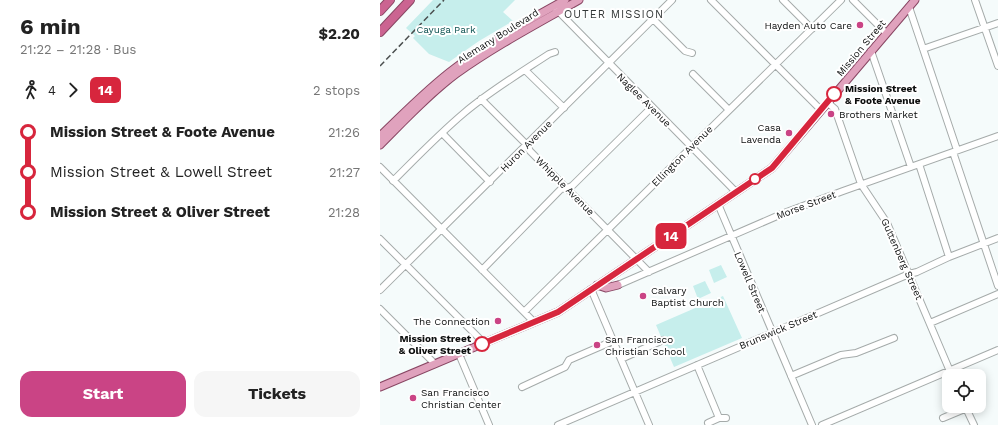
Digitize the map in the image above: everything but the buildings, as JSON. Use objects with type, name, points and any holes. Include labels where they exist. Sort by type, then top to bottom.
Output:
[{"type":"highway","points":[[380,32],[410,0]]},
{"type":"highway","points":[[380,6],[389,1]]},
{"type":"highway","points":[[380,11],[389,1]]},
{"type":"main road","name":"Alemany Boulevard","points":[[380,145],[422,104],[455,75],[556,9],[565,0]]},
{"type":"main road","name":"Alemany Boulevard","points":[[380,136],[426,91],[454,68],[491,43],[556,9],[579,0]]},
{"type":"main road","name":"Mission Street","points":[[380,387],[558,312],[772,168],[915,0]]},
{"type":"main road","points":[[594,287],[606,288],[618,285]]},
{"type":"street","name":"Huron Avenue","points":[[380,290],[672,0]]},
{"type":"street","points":[[711,0],[821,110]]},
{"type":"street","points":[[783,0],[812,29]]},
{"type":"street","name":"Ellington Avenue","points":[[524,312],[841,0]]},
{"type":"street","points":[[853,0],[886,33]]},
{"type":"street","points":[[976,0],[998,66]]},
{"type":"street","points":[[909,7],[983,243],[998,286]]},
{"type":"street","name":"Naglee Avenue","points":[[556,9],[736,192]]},
{"type":"street","points":[[653,19],[686,51],[692,53]]},
{"type":"street","points":[[923,49],[998,23]]},
{"type":"street","points":[[394,181],[442,133],[481,99],[549,54],[555,52]]},
{"type":"street","points":[[871,52],[911,167]]},
{"type":"street","points":[[525,70],[564,108]]},
{"type":"street","points":[[693,74],[728,110]]},
{"type":"street","name":"Whipple Avenue","points":[[481,99],[649,272]]},
{"type":"street","name":"Guttenberg Street","points":[[827,102],[835,109],[861,184],[887,223],[949,369]]},
{"type":"street","points":[[482,270],[560,189],[572,186],[652,107]]},
{"type":"street","points":[[442,133],[490,182]]},
{"type":"street","name":"Morse Street","points":[[618,285],[784,213],[861,184],[998,136]]},
{"type":"street","points":[[919,164],[949,257]]},
{"type":"street","points":[[380,167],[534,322]]},
{"type":"street","name":"Lowell Street","points":[[718,204],[812,425]]},
{"type":"street","name":"Brunswick Street","points":[[558,425],[949,257],[998,238]]},
{"type":"street","points":[[380,239],[484,343]]},
{"type":"street","points":[[594,287],[613,341],[649,425]]},
{"type":"street","points":[[930,323],[998,294]]},
{"type":"street","points":[[380,309],[435,364]]},
{"type":"street","points":[[791,376],[841,355],[856,353],[894,338]]},
{"type":"street","points":[[621,359],[663,340]]},
{"type":"street","points":[[522,387],[565,367],[569,360],[613,341]]},
{"type":"street","points":[[959,369],[998,350]]},
{"type":"street","points":[[459,354],[489,425]]},
{"type":"street","points":[[697,365],[719,418]]},
{"type":"street","points":[[822,425],[942,377]]},
{"type":"street","points":[[943,418],[953,413]]},
{"type":"street","points":[[968,413],[973,425]]},
{"type":"street","points":[[708,423],[719,418],[726,418]]},
{"type":"green space","name":"Cayuga Park","points":[[433,0],[515,0],[503,12],[513,21],[479,41],[449,62],[429,54],[413,38],[415,36],[406,28]]},
{"type":"green space","points":[[721,265],[727,277],[714,283],[709,270]]},
{"type":"green space","points":[[705,281],[711,293],[698,299],[693,286]]},
{"type":"green space","points":[[723,296],[742,338],[674,367],[656,325]]},
{"type":"railway","points":[[380,66],[444,0]]},
{"type":"bus line","name":"14","points":[[482,344],[558,312],[772,168],[834,94]]},
{"type":"place","name":"Hayden Auto Care","points":[[860,25]]},
{"type":"place","name":"Mission Street & Foote Avenue","points":[[834,94]]},
{"type":"place","name":"Brothers Market","points":[[831,114]]},
{"type":"place","name":"Casa Lavenda","points":[[789,133]]},
{"type":"place","name":"Calvary Baptist Church","points":[[643,296]]},
{"type":"place","name":"The Connection","points":[[498,321]]},
{"type":"place","name":"Mission Street & Oliver Street","points":[[482,344]]},
{"type":"place","name":"San Francisco Christian School","points":[[597,345]]},
{"type":"place","name":"San Francisco Christian Center","points":[[413,398]]},
{"type":"district","name":"OUTER MISSION","points":[[614,14]]}]
